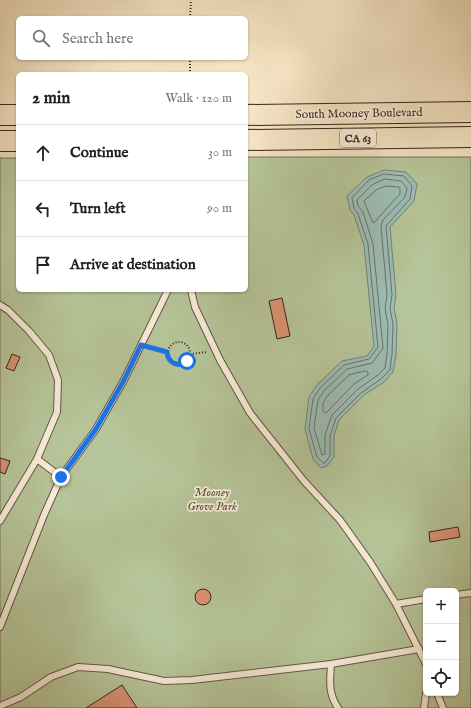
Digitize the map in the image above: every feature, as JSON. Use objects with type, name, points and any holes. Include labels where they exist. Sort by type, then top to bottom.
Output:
[{"type":"main road","name":"South Mooney Boulevard","points":[[248,114],[471,112]]},
{"type":"main road","points":[[0,116],[16,115]]},
{"type":"main road","name":"South Mooney Boulevard","points":[[248,140],[471,137]]},
{"type":"main road","points":[[0,141],[16,141]]},
{"type":"lane","points":[[0,627],[44,515],[61,477],[96,429],[124,380],[167,292]]},
{"type":"lane","points":[[192,292],[196,307],[216,352],[250,413],[304,481],[340,520],[370,562],[396,604],[424,660]]},
{"type":"lane","points":[[0,305],[8,310],[29,331],[49,355],[58,380],[57,412],[37,459],[0,521]]},
{"type":"lane","points":[[37,459],[61,477]]},
{"type":"lane","points":[[459,595],[471,593]]},
{"type":"lane","points":[[396,604],[423,600]]},
{"type":"lane","points":[[0,706],[21,697],[51,677],[78,667],[108,669],[164,681],[192,680],[331,664],[419,649]]},
{"type":"lane","points":[[331,664],[330,684],[332,699],[338,708]]},
{"type":"lane","points":[[424,708],[426,696]]},
{"type":"lane","points":[[438,696],[443,708]]},
{"type":"path","points":[[190,0],[190,16]]},
{"type":"path","points":[[190,60],[190,72]]},
{"type":"path","points":[[179,342],[186,344],[190,354],[187,361],[177,364],[170,361],[167,352],[169,346],[179,342]]},
{"type":"path","points":[[141,345],[167,352]]},
{"type":"path","points":[[190,354],[216,352]]},
{"type":"green space","name":"Mooney Grove Park","points":[[248,157],[471,157],[471,708],[0,708],[0,158],[16,158],[16,292],[248,292]]},
{"type":"water","points":[[384,170],[406,172],[417,184],[414,201],[390,227],[396,295],[394,308],[397,323],[396,355],[393,372],[384,382],[364,395],[339,420],[334,436],[334,457],[327,466],[321,468],[313,459],[305,429],[309,397],[317,385],[342,361],[367,356],[374,346],[364,245],[354,215],[350,210],[347,196],[367,177]]},
{"type":"building","points":[[282,298],[290,336],[277,339],[269,301]]},
{"type":"building","points":[[12,354],[20,357],[14,371],[6,368]]},
{"type":"building","points":[[0,458],[10,461],[5,474],[0,472]]},
{"type":"building","points":[[458,527],[460,537],[430,542],[429,532]]},
{"type":"building","points":[[200,589],[206,589],[211,594],[209,603],[206,605],[200,605],[195,600],[195,594]]},
{"type":"building","points":[[122,685],[137,708],[86,708]]},
{"type":"route","points":[[61,477],[96,429],[124,380],[141,345],[167,352],[168,358],[173,363],[180,364],[187,361]]}]
